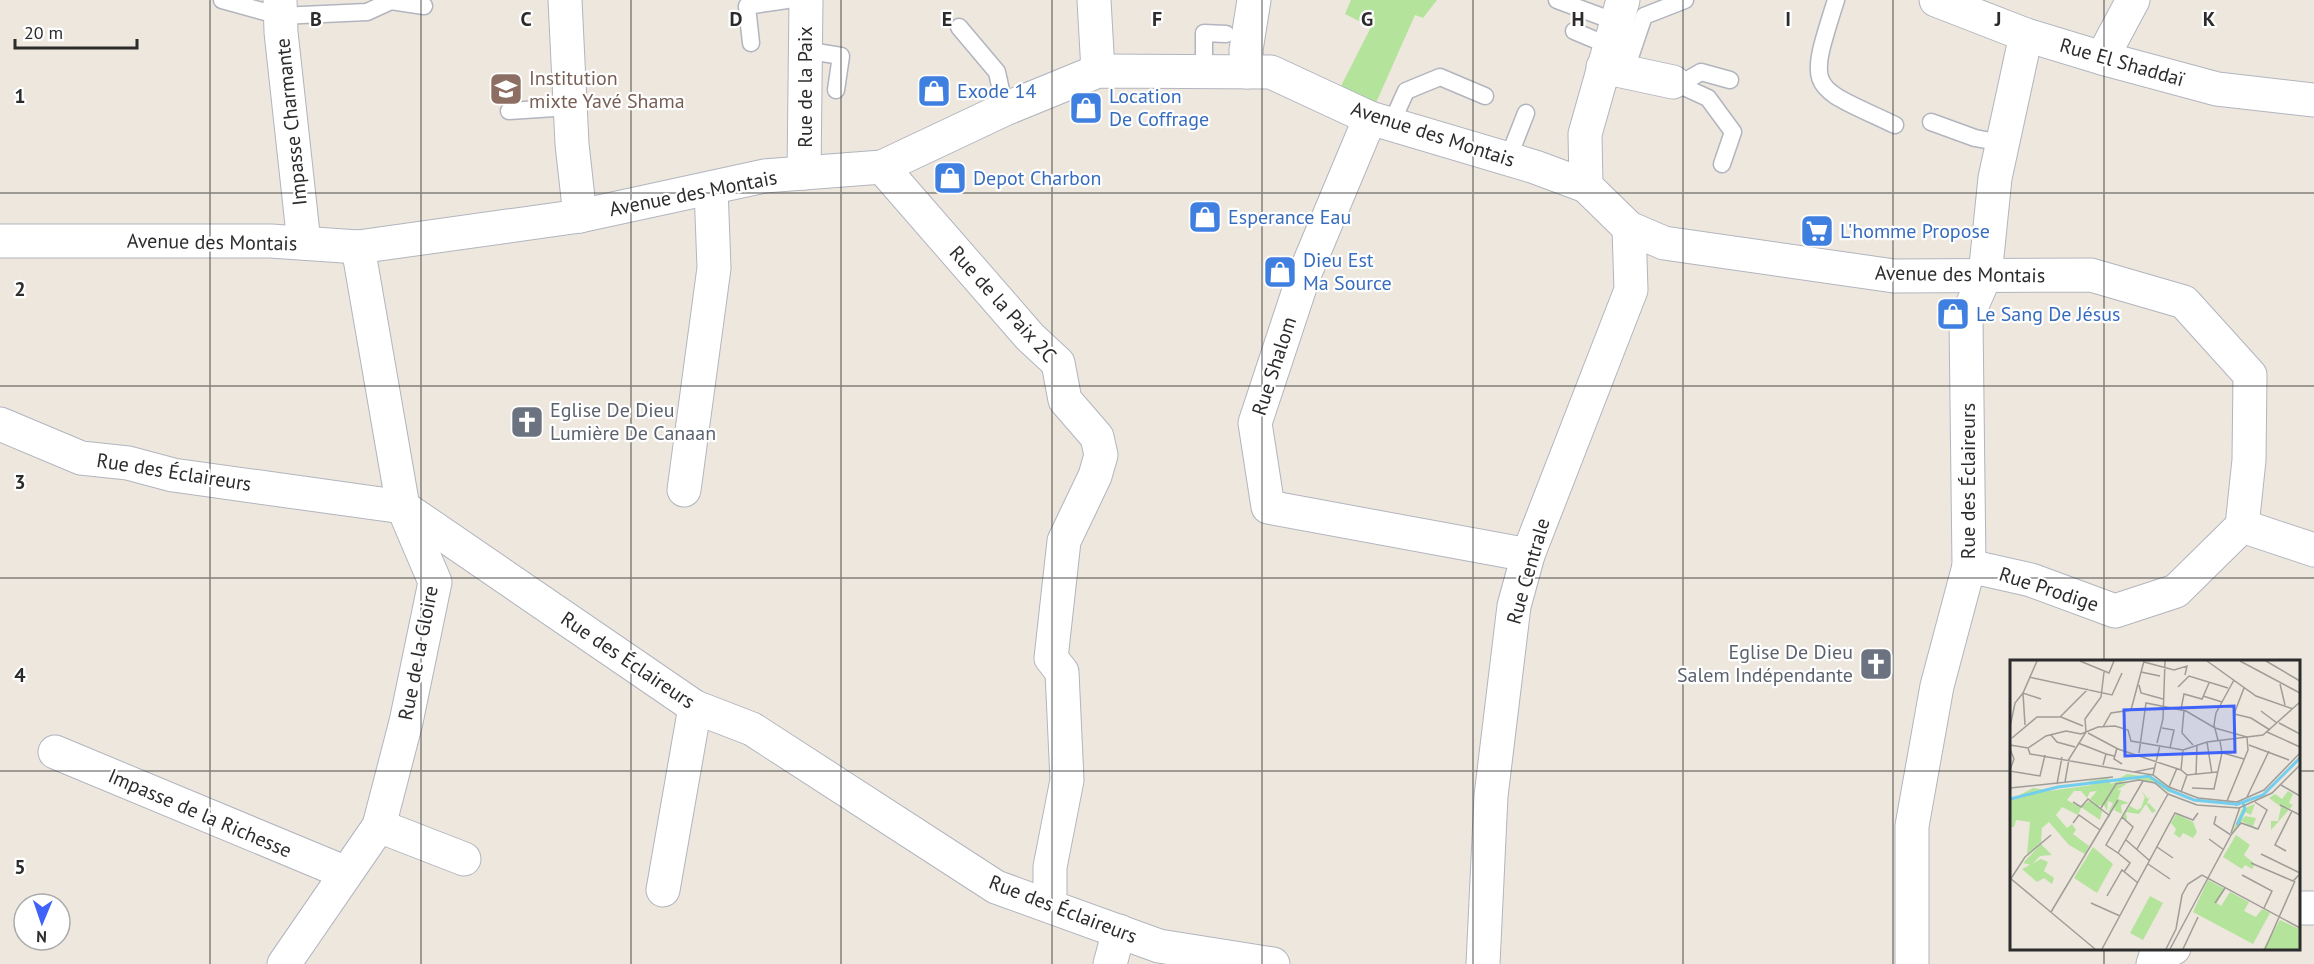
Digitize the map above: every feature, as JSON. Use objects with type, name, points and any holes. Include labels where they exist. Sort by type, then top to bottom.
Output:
[{"type":"street","points":[[565,0],[570,107],[580,216]]},
{"type":"street","name":"Rue de la Paix","points":[[804,173],[806,0]]},
{"type":"street","points":[[1247,72],[1246,50],[1254,0]]},
{"type":"street","name":"Rue El Shaddaï","points":[[1936,0],[2026,35],[2217,89],[2314,100]]},
{"type":"street","points":[[2102,58],[2133,0]]},
{"type":"street","points":[[1098,71],[1100,1]]},
{"type":"street","name":"Impasse Charmante","points":[[280,8],[304,243]]},
{"type":"street","points":[[1586,186],[1585,134],[1611,29],[1672,82]]},
{"type":"street","name":"Rue des Éclaireurs","points":[[1912,964],[1912,826],[1937,686],[1969,566],[1966,319],[1985,276],[1995,178],[2026,35]]},
{"type":"street","name":"Avenue des Montais","points":[[0,241],[304,243],[358,247],[580,216],[764,176],[882,167],[1005,109],[1098,71],[1270,72],[1380,121],[1508,159],[1586,186],[1629,228],[1664,243],[1894,276],[2091,275],[2184,302],[2250,375],[2249,460],[2242,526]]},
{"type":"street","name":"Rue Shalom","points":[[1380,121],[1303,278],[1255,423],[1268,507],[1528,555]]},
{"type":"street","name":"Rue de la Paix 2C","points":[[882,167],[1030,337],[1058,363],[1065,400],[1097,437],[1101,455],[1095,476],[1064,541],[1051,658],[1062,672],[1067,780],[1050,867],[1050,906]]},
{"type":"street","points":[[684,490],[714,268],[711,188]]},
{"type":"street","name":"Rue Centrale","points":[[1483,964],[1491,796],[1514,606],[1528,555],[1631,290],[1629,228]]},
{"type":"street","name":"Rue de la Gloire","points":[[284,964],[379,826],[406,722],[435,582],[403,507],[358,247]]},
{"type":"street","name":"Rue des Éclaireurs","points":[[0,424],[81,458],[128,463],[173,475],[403,507],[695,707],[752,729],[996,887],[1159,946],[1273,964]]},
{"type":"street","points":[[2242,526],[2314,550]]},
{"type":"street","name":"Rue Prodige","points":[[1969,566],[2031,580],[2115,612],[2176,591],[2242,526]]},
{"type":"street","points":[[663,890],[695,707]]},
{"type":"street","name":"Impasse de la Richesse","points":[[55,752],[345,873]]},
{"type":"street","points":[[379,826],[464,860]]},
{"type":"street","points":[[1110,964],[1119,931]]},
{"type":"street","points":[[2153,964],[2155,958],[2172,949]]},
{"type":"lane","points":[[222,0],[280,8],[367,12],[391,1],[424,6]]},
{"type":"lane","points":[[750,44],[747,6],[788,0]]},
{"type":"lane","points":[[1557,0],[1611,29]]},
{"type":"lane","points":[[1574,31],[1599,42],[1611,29],[1685,0]]},
{"type":"lane","points":[[1836,0],[1818,56],[1817,72],[1821,85],[1831,95],[1895,125]]},
{"type":"lane","points":[[959,27],[997,72],[1005,109]]},
{"type":"lane","points":[[1204,72],[1204,33],[1226,34]]},
{"type":"lane","points":[[804,50],[841,56],[836,90]]},
{"type":"lane","points":[[1672,82],[1689,79],[1701,72],[1730,80]]},
{"type":"lane","points":[[1380,121],[1406,91],[1440,77],[1485,96]]},
{"type":"lane","points":[[1672,82],[1708,98],[1733,132],[1722,164]]},
{"type":"lane","points":[[509,111],[570,107]]},
{"type":"lane","points":[[1508,159],[1526,113]]},
{"type":"lane","points":[[1931,122],[1975,138],[2002,143]]},
{"type":"green space","points":[[1351,0],[1437,0],[1423,18],[1415,15],[1375,105],[1339,90],[1371,27],[1345,14]]},
{"type":"place","name":"Institution mixte Yavé Shama","points":[[506,89]]},
{"type":"place","name":"Exode 14","points":[[934,91]]},
{"type":"place","name":"Location De Coffrage","points":[[1086,108]]},
{"type":"place","name":"Depot Charbon","points":[[950,178]]},
{"type":"place","name":"Esperance Eau","points":[[1205,217]]},
{"type":"place","name":"L'homme Propose","points":[[1817,231]]},
{"type":"place","name":"Dieu Est Ma Source","points":[[1280,272]]},
{"type":"place","name":"Le Sang De Jésus","points":[[1953,314]]},
{"type":"place","name":"Eglise De Dieu Lumière De Canaan","points":[[527,422]]},
{"type":"place","name":"Eglise De Dieu Salem Indépendante","points":[[1876,664]]}]
